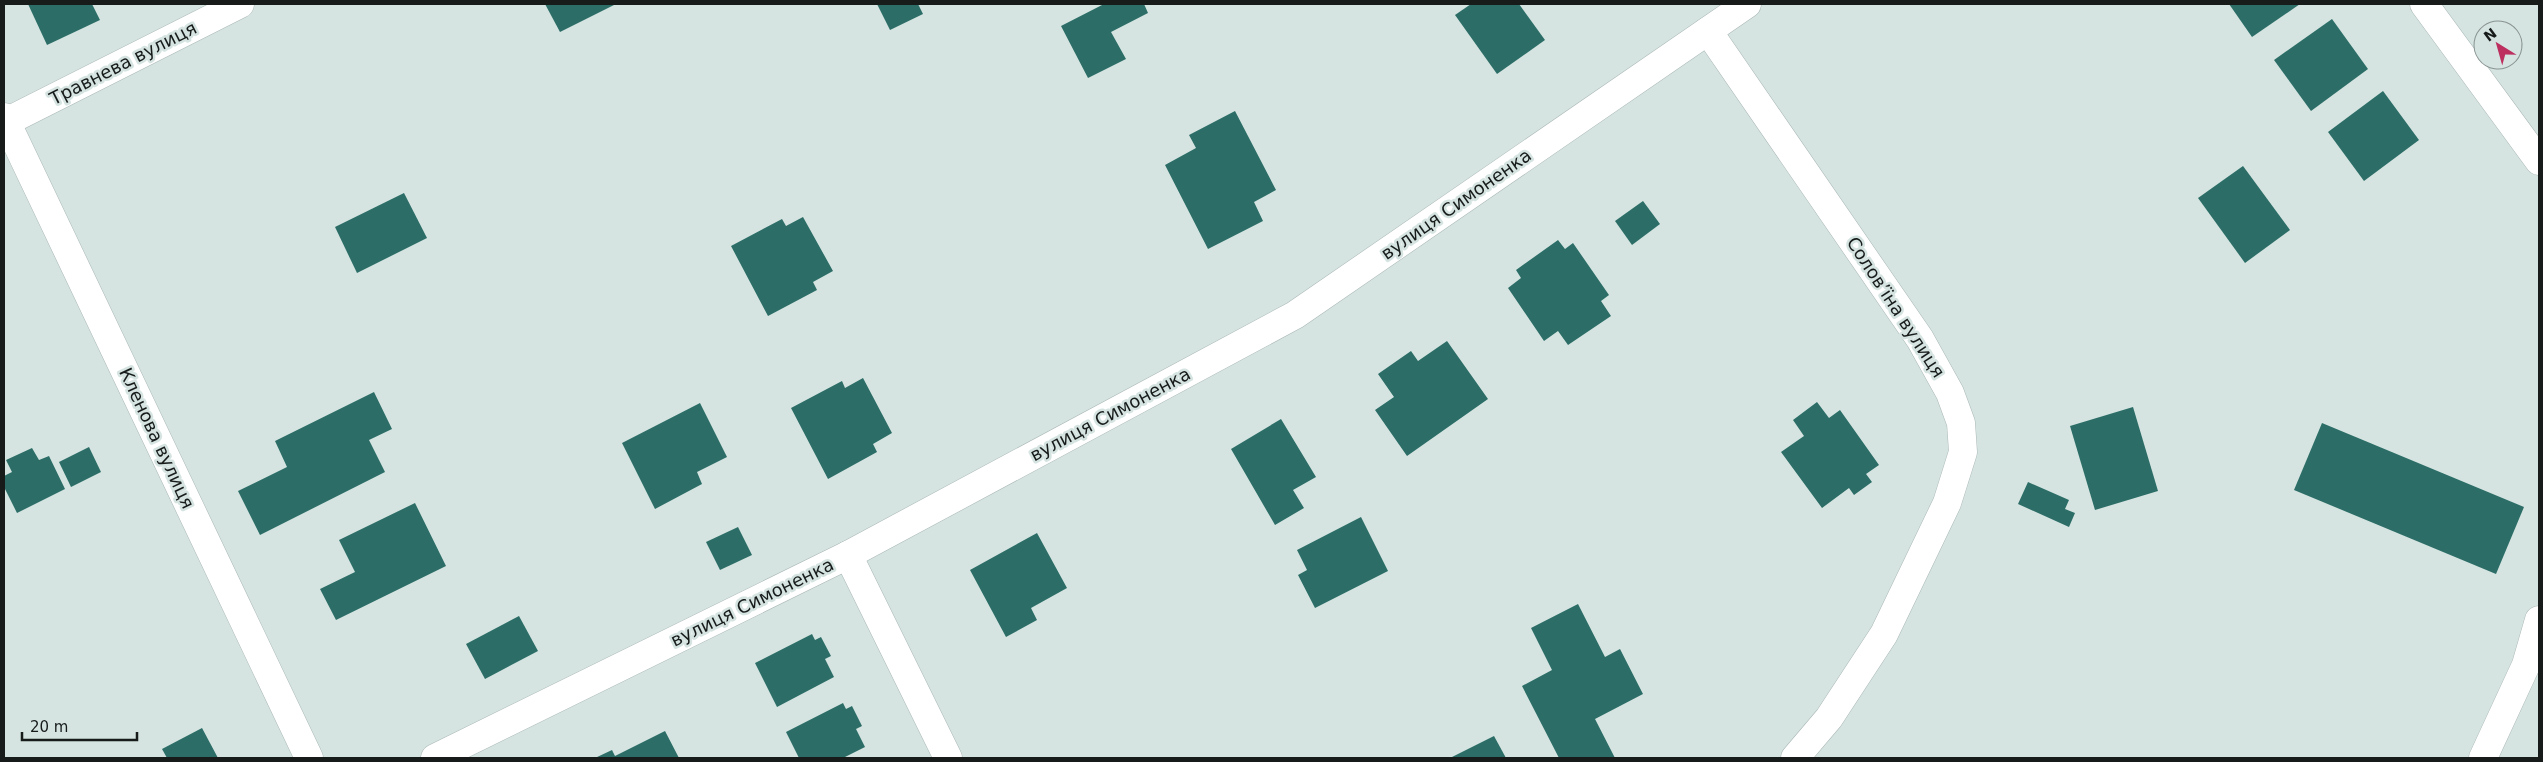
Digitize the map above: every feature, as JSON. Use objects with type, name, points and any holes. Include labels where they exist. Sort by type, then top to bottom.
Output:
[{"type":"street","name":"Травнева вулиця","points":[[5,120],[240,4]]},
{"type":"street","name":"вулиця Симоненка","points":[[435,758],[848,555],[1295,315],[1747,4]]},
{"type":"street","points":[[2424,4],[2539,161]]},
{"type":"street","name":"Соловʼїна вулиця","points":[[1708,31],[1920,339],[1950,393],[1961,423],[1963,452],[1947,503],[1884,634],[1829,718],[1795,758]]},
{"type":"street","name":"Кленова вулиця","points":[[5,120],[309,758]]},
{"type":"street","points":[[848,555],[948,758]]},
{"type":"street","points":[[2483,758],[2532,674],[2539,620]]},
{"type":"building","points":[[28,4],[92,4],[100,20],[47,45]]},
{"type":"building","points":[[545,4],[616,4],[560,32]]},
{"type":"building","points":[[877,4],[918,4],[923,14],[890,30]]},
{"type":"building","points":[[1104,4],[1144,4],[1148,13],[1111,32],[1126,59],[1088,78],[1061,26]]},
{"type":"building","points":[[1471,4],[1519,4],[1545,40],[1497,74],[1455,15]]},
{"type":"building","points":[[2229,4],[2300,4],[2252,37]]},
{"type":"building","points":[[2332,19],[2368,69],[2311,111],[2274,60]]},
{"type":"building","points":[[2383,91],[2419,140],[2364,181],[2328,132]]},
{"type":"building","points":[[1235,111],[1276,190],[1254,202],[1263,221],[1208,249],[1165,165],[1196,148],[1189,135]]},
{"type":"building","points":[[2243,166],[2290,230],[2245,263],[2198,198]]},
{"type":"building","points":[[404,193],[427,238],[357,273],[335,227]]},
{"type":"building","points":[[1643,201],[1660,224],[1632,245],[1615,221]]},
{"type":"building","points":[[803,217],[833,271],[813,282],[817,290],[768,316],[731,246],[782,219],[786,226]]},
{"type":"building","points":[[1558,240],[1565,249],[1573,243],[1609,295],[1601,301],[1611,316],[1568,345],[1558,331],[1544,341],[1508,288],[1521,278],[1516,270]]},
{"type":"building","points":[[1447,341],[1488,399],[1407,456],[1375,410],[1394,397],[1378,374],[1411,351],[1418,361]]},
{"type":"building","points":[[863,378],[892,433],[873,444],[877,452],[828,479],[791,408],[842,381],[845,388]]},
{"type":"building","points":[[374,392],[392,429],[369,440],[385,472],[260,535],[238,491],[287,467],[275,441]]},
{"type":"building","points":[[1817,402],[1829,418],[1840,410],[1879,465],[1866,474],[1872,482],[1854,495],[1849,488],[1822,508],[1781,452],[1804,436],[1793,420]]},
{"type":"building","points":[[700,403],[727,457],[697,472],[702,484],[655,509],[622,443]]},
{"type":"building","points":[[2133,407],[2158,491],[2095,510],[2070,426]]},
{"type":"building","points":[[1281,419],[1316,477],[1293,490],[1304,508],[1275,525],[1231,449]]},
{"type":"building","points":[[2322,423],[2524,507],[2496,574],[2294,490]]},
{"type":"building","points":[[89,447],[101,472],[71,487],[59,462]]},
{"type":"building","points":[[32,448],[39,460],[49,456],[65,489],[17,513],[4,487],[4,476],[12,472],[6,460]]},
{"type":"building","points":[[2028,482],[2069,500],[2065,509],[2075,513],[2069,527],[2018,504]]},
{"type":"building","points":[[415,503],[446,566],[336,620],[320,589],[355,572],[339,540]]},
{"type":"building","points":[[1361,517],[1388,571],[1315,608],[1298,575],[1307,570],[1297,550]]},
{"type":"building","points":[[738,527],[752,555],[720,570],[706,542]]},
{"type":"building","points":[[1037,533],[1067,588],[1031,608],[1037,620],[1006,637],[970,570]]},
{"type":"building","points":[[1578,604],[1605,657],[1620,649],[1643,694],[1595,719],[1615,758],[1559,758],[1522,686],[1552,670],[1531,628]]},
{"type":"building","points":[[519,616],[538,651],[485,679],[466,644]]},
{"type":"building","points":[[812,634],[815,640],[821,637],[831,656],[825,659],[834,677],[777,707],[755,663]]},
{"type":"building","points":[[843,703],[846,709],[852,706],[862,726],[856,729],[865,747],[843,758],[799,758],[786,732]]},
{"type":"building","points":[[202,728],[218,758],[167,758],[162,749]]},
{"type":"building","points":[[665,731],[679,758],[595,758],[612,750],[615,756]]},
{"type":"building","points":[[1494,736],[1506,758],[1450,758]]}]
